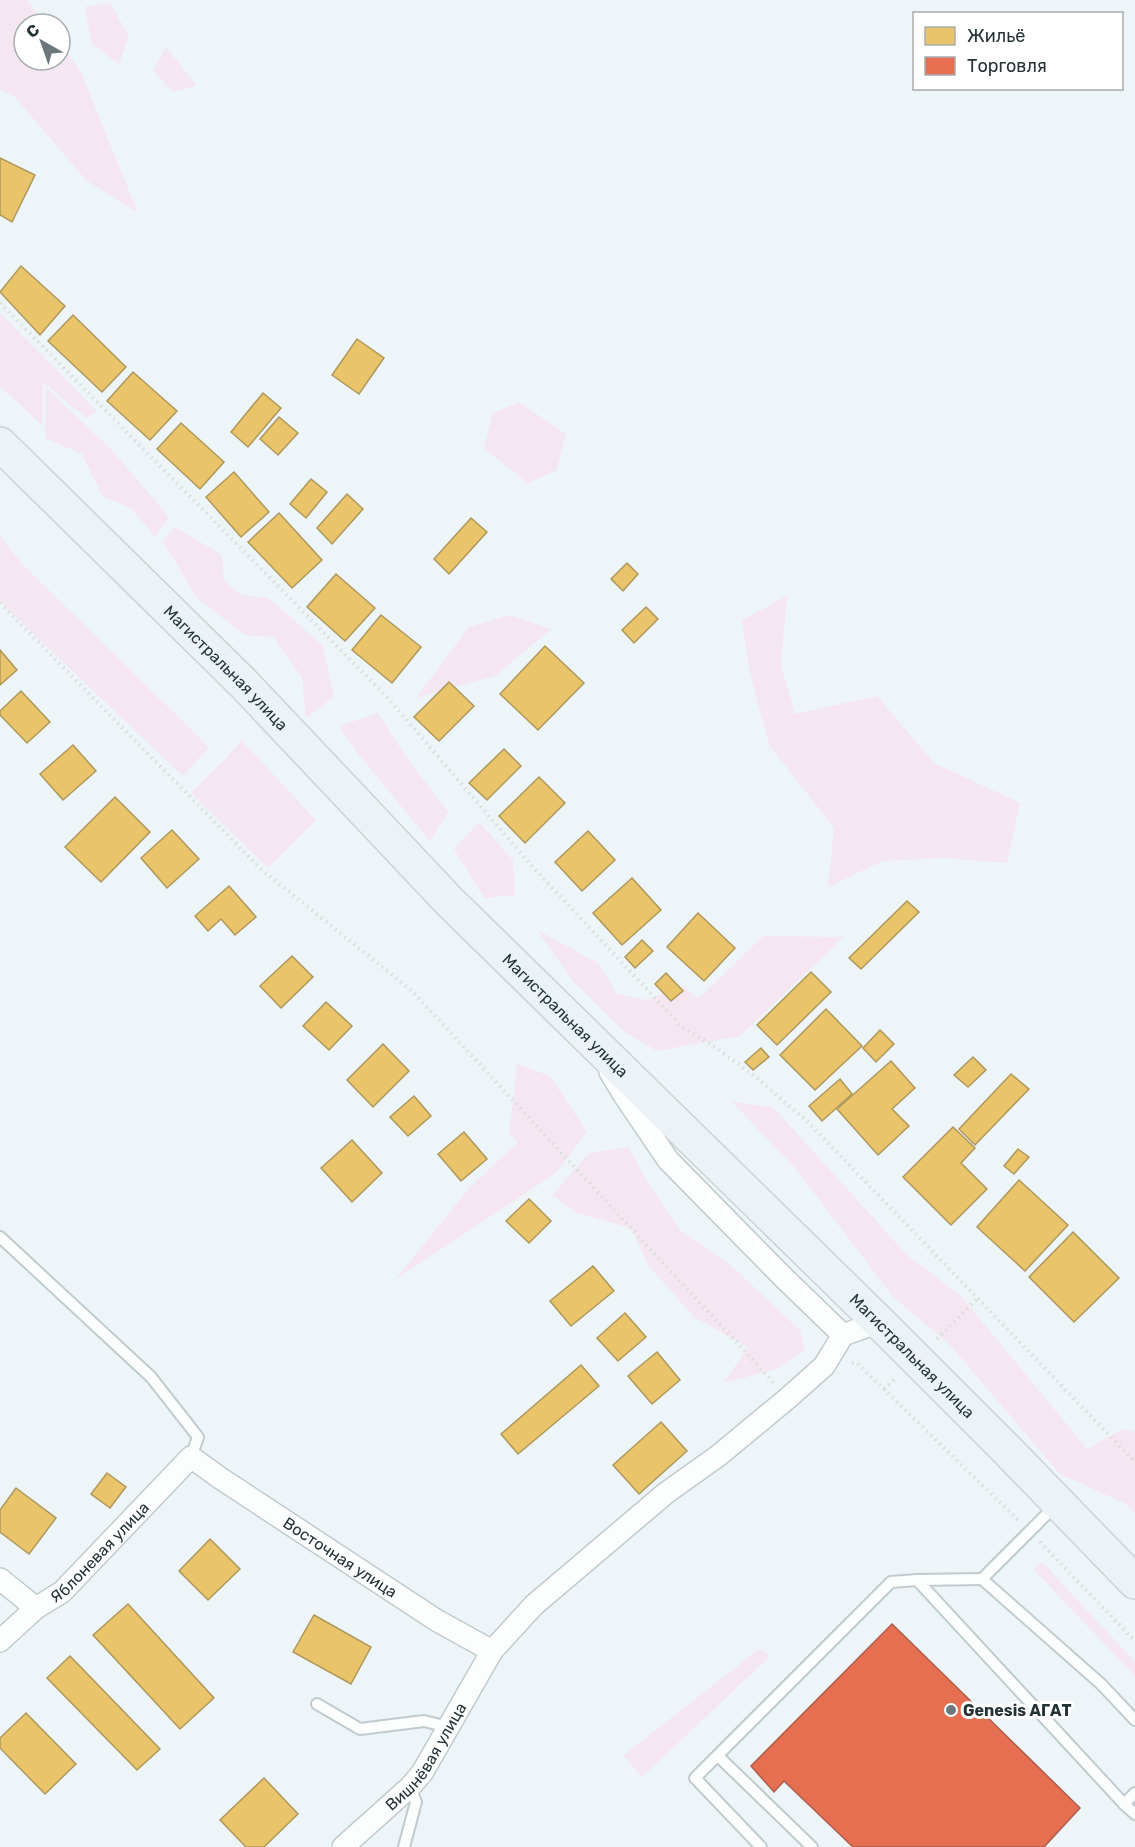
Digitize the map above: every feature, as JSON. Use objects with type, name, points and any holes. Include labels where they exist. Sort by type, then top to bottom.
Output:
[{"type":"main road","name":"Магистральная улица","points":[[0,444],[245,685],[449,901],[879,1322],[1135,1582]]},
{"type":"street","points":[[596,1045],[624,1095],[668,1160],[843,1335],[879,1322]]},
{"type":"street","name":"Вишнёвая улица","points":[[343,1847],[410,1787],[422,1773],[492,1651],[534,1605],[666,1493],[718,1456],[788,1398],[824,1366],[843,1335]]},
{"type":"street","name":"Яблоневая улица","points":[[0,1641],[36,1608],[62,1592],[191,1457]]},
{"type":"street","name":"Восточная улица","points":[[191,1457],[426,1613],[492,1651]]},
{"type":"street","points":[[0,1579],[36,1608]]},
{"type":"lane","points":[[0,1237],[151,1377],[198,1437],[191,1457]]},
{"type":"lane","points":[[982,1579],[1058,1503]]},
{"type":"lane","points":[[761,1847],[695,1778],[891,1582],[982,1579],[1101,1684],[1135,1719]]},
{"type":"lane","points":[[917,1580],[1135,1814]]},
{"type":"lane","points":[[317,1704],[360,1729],[424,1721],[448,1727]]},
{"type":"lane","points":[[718,1756],[812,1847]]},
{"type":"lane","points":[[404,1847],[416,1802],[410,1787]]},
{"type":"lane","points":[[1124,1804],[1135,1793]]},
{"type":"path","points":[[0,303],[386,696],[531,865],[682,1027],[718,1049],[757,1078],[808,1122],[1135,1462]]},
{"type":"path","points":[[0,603],[262,870],[412,992],[788,1398]]},
{"type":"path","points":[[849,1363],[857,1363],[1030,1532],[1135,1641]]},
{"type":"shaded area","points":[[0,0],[27,0],[36,12],[12,12],[12,72],[72,72],[72,60],[81,72],[138,213],[87,181],[15,97],[0,89]]},
{"type":"shaded area","points":[[110,3],[129,36],[119,64],[92,44],[85,7]]},
{"type":"shaded area","points":[[166,47],[197,86],[173,92],[153,71]]},
{"type":"shaded area","points":[[0,313],[97,411],[86,418],[43,382],[42,425],[0,386]]},
{"type":"shaded area","points":[[46,388],[112,450],[169,517],[155,537],[131,508],[103,497],[82,454],[45,438]]},
{"type":"shaded area","points":[[519,402],[566,434],[556,471],[527,483],[484,448],[493,413]]},
{"type":"shaded area","points":[[175,527],[222,555],[224,581],[241,595],[269,598],[323,646],[334,697],[306,718],[302,677],[273,637],[245,635],[196,597],[163,541]]},
{"type":"shaded area","points":[[0,536],[22,564],[209,747],[183,776],[0,602]]},
{"type":"shaded area","points":[[787,596],[781,665],[795,714],[877,696],[934,763],[1020,803],[1007,863],[944,858],[883,861],[828,887],[834,828],[769,745],[749,669],[742,620]]},
{"type":"shaded area","points":[[509,615],[551,629],[495,676],[416,698],[469,627]]},
{"type":"shaded area","points":[[378,713],[404,754],[448,812],[430,841],[359,755],[339,726]]},
{"type":"shaded area","points":[[242,741],[316,820],[268,868],[191,793]]},
{"type":"shaded area","points":[[479,822],[513,860],[515,895],[484,898],[454,849]]},
{"type":"shaded area","points":[[537,930],[598,963],[617,994],[646,1000],[683,986],[698,999],[763,936],[844,937],[740,1036],[657,1051],[626,1033],[572,980]]},
{"type":"shaded area","points":[[517,1064],[550,1076],[587,1132],[556,1173],[395,1280],[470,1187],[518,1142],[509,1134]]},
{"type":"shaded area","points":[[732,1102],[773,1107],[907,1255],[961,1296],[1087,1449],[1122,1429],[1135,1432],[1135,1514],[1126,1504],[1060,1474],[950,1345],[894,1298],[795,1168]]},
{"type":"shaded area","points":[[628,1147],[650,1186],[681,1231],[729,1264],[800,1330],[805,1350],[774,1370],[723,1383],[748,1348],[694,1317],[648,1265],[631,1228],[576,1213],[552,1195],[589,1153]]},
{"type":"shaded area","points":[[1042,1562],[1135,1662],[1135,1676],[1034,1570]]},
{"type":"shaded area","points":[[760,1648],[770,1656],[642,1777],[623,1756]]},
{"type":"building: Жильё","points":[[0,158],[35,175],[12,222],[0,215]]},
{"type":"building: Жильё","points":[[21,266],[65,306],[40,335],[0,292]]},
{"type":"building: Жильё","points":[[73,315],[126,367],[102,392],[48,341]]},
{"type":"building: Жильё","points":[[357,339],[384,358],[359,394],[332,375]]},
{"type":"building: Жильё","points":[[133,372],[177,411],[150,440],[107,401]]},
{"type":"building: Жильё","points":[[263,393],[281,408],[248,447],[231,432]]},
{"type":"building: Жильё","points":[[279,417],[298,433],[278,455],[260,439]]},
{"type":"building: Жильё","points":[[181,423],[224,462],[200,489],[157,449]]},
{"type":"building: Жильё","points":[[234,472],[269,512],[241,537],[206,497]]},
{"type":"building: Жильё","points":[[311,479],[327,492],[306,518],[290,504]]},
{"type":"building: Жильё","points":[[347,494],[363,509],[332,544],[317,528]]},
{"type":"building: Жильё","points":[[279,513],[322,560],[292,588],[248,542]]},
{"type":"building: Жильё","points":[[471,518],[487,532],[449,574],[434,559]]},
{"type":"building: Жильё","points":[[627,563],[638,574],[623,591],[611,579]]},
{"type":"building: Жильё","points":[[336,574],[375,608],[345,641],[307,607]]},
{"type":"building: Жильё","points":[[646,607],[658,619],[634,643],[622,630]]},
{"type":"building: Жильё","points":[[381,615],[421,647],[392,683],[352,650]]},
{"type":"building: Жильё","points":[[545,646],[584,683],[538,730],[500,694]]},
{"type":"building: Жильё","points":[[0,650],[17,670],[0,685]]},
{"type":"building: Жильё","points":[[449,682],[474,706],[439,741],[414,717]]},
{"type":"building: Жильё","points":[[21,691],[50,722],[27,743],[0,715],[0,711]]},
{"type":"building: Жильё","points":[[73,745],[96,771],[63,800],[40,774]]},
{"type":"building: Жильё","points":[[504,749],[521,766],[487,800],[469,783]]},
{"type":"building: Жильё","points":[[539,777],[565,803],[525,843],[499,816]]},
{"type":"building: Жильё","points":[[115,797],[150,832],[101,882],[65,847]]},
{"type":"building: Жильё","points":[[172,830],[199,859],[167,888],[141,858]]},
{"type":"building: Жильё","points":[[588,831],[615,860],[582,891],[555,862]]},
{"type":"building: Жильё","points":[[632,878],[661,910],[622,945],[593,913]]},
{"type":"building: Жильё","points":[[229,886],[256,917],[235,935],[221,919],[208,931],[195,916]]},
{"type":"building: Жильё","points":[[907,901],[919,912],[861,969],[849,958]]},
{"type":"building: Жильё","points":[[698,913],[735,948],[704,981],[667,947]]},
{"type":"building: Жильё","points":[[642,940],[653,951],[635,968],[625,957]]},
{"type":"building: Жильё","points":[[292,956],[313,977],[281,1008],[260,986]]},
{"type":"building: Жильё","points":[[811,972],[831,992],[777,1045],[757,1025]]},
{"type":"building: Жильё","points":[[666,973],[683,991],[671,1001],[655,984]]},
{"type":"building: Жильё","points":[[326,1002],[352,1026],[329,1050],[303,1026]]},
{"type":"building: Жильё","points":[[826,1009],[862,1046],[815,1090],[780,1055]]},
{"type":"building: Жильё","points":[[880,1030],[894,1044],[876,1062],[863,1048]]},
{"type":"building: Жильё","points":[[383,1044],[409,1071],[373,1107],[347,1080]]},
{"type":"building: Жильё","points":[[761,1048],[769,1057],[753,1070],[745,1062]]},
{"type":"building: Жильё","points":[[973,1057],[986,1070],[968,1087],[954,1075]]},
{"type":"building: Жильё","points":[[891,1061],[915,1088],[892,1109],[909,1126],[878,1155],[837,1109]]},
{"type":"building: Жильё","points":[[1011,1074],[1029,1089],[975,1145],[959,1129]]},
{"type":"building: Жильё","points":[[840,1079],[852,1094],[822,1121],[809,1106]]},
{"type":"building: Жильё","points":[[414,1096],[431,1116],[408,1136],[390,1117]]},
{"type":"building: Жильё","points":[[953,1127],[975,1148],[961,1163],[987,1189],[951,1225],[903,1177]]},
{"type":"building: Жильё","points":[[464,1132],[487,1159],[461,1181],[438,1154]]},
{"type":"building: Жильё","points":[[352,1140],[382,1173],[352,1202],[321,1168]]},
{"type":"building: Жильё","points":[[1018,1149],[1029,1157],[1014,1174],[1004,1166]]},
{"type":"building: Жильё","points":[[1019,1180],[1068,1225],[1025,1271],[977,1227]]},
{"type":"building: Жильё","points":[[529,1199],[551,1221],[529,1243],[506,1221]]},
{"type":"building: Жильё","points":[[1073,1232],[1119,1278],[1074,1322],[1029,1277]]},
{"type":"building: Жильё","points":[[593,1266],[614,1291],[571,1326],[550,1301]]},
{"type":"building: Жильё","points":[[625,1313],[646,1337],[618,1361],[597,1338]]},
{"type":"building: Жильё","points":[[657,1352],[680,1380],[652,1404],[628,1376]]},
{"type":"building: Жильё","points":[[581,1365],[599,1386],[518,1454],[501,1434]]},
{"type":"building: Жильё","points":[[661,1422],[687,1451],[639,1494],[613,1465]]},
{"type":"building: Жильё","points":[[107,1473],[126,1487],[110,1508],[91,1494]]},
{"type":"building: Жильё","points":[[16,1488],[56,1518],[29,1554],[0,1532],[0,1510]]},
{"type":"building: Жильё","points":[[210,1539],[240,1569],[208,1600],[179,1571]]},
{"type":"building: Жильё","points":[[128,1604],[214,1698],[180,1729],[93,1635]]},
{"type":"building: Жильё","points":[[314,1615],[371,1647],[351,1684],[293,1652]]},
{"type":"building: Жильё","points":[[70,1656],[160,1749],[137,1770],[47,1678]]},
{"type":"building: Жильё","points":[[26,1713],[76,1764],[45,1794],[0,1748],[0,1738]]},
{"type":"building: Жильё","points":[[264,1778],[298,1814],[264,1847],[246,1847],[220,1820]]},
{"type":"building: Торговля","points":[[892,1624],[1080,1808],[1044,1847],[853,1847],[784,1781],[774,1792],[751,1766]]},
{"type":"place","name":"Genesis АГАТ","points":[[951,1710]]}]
